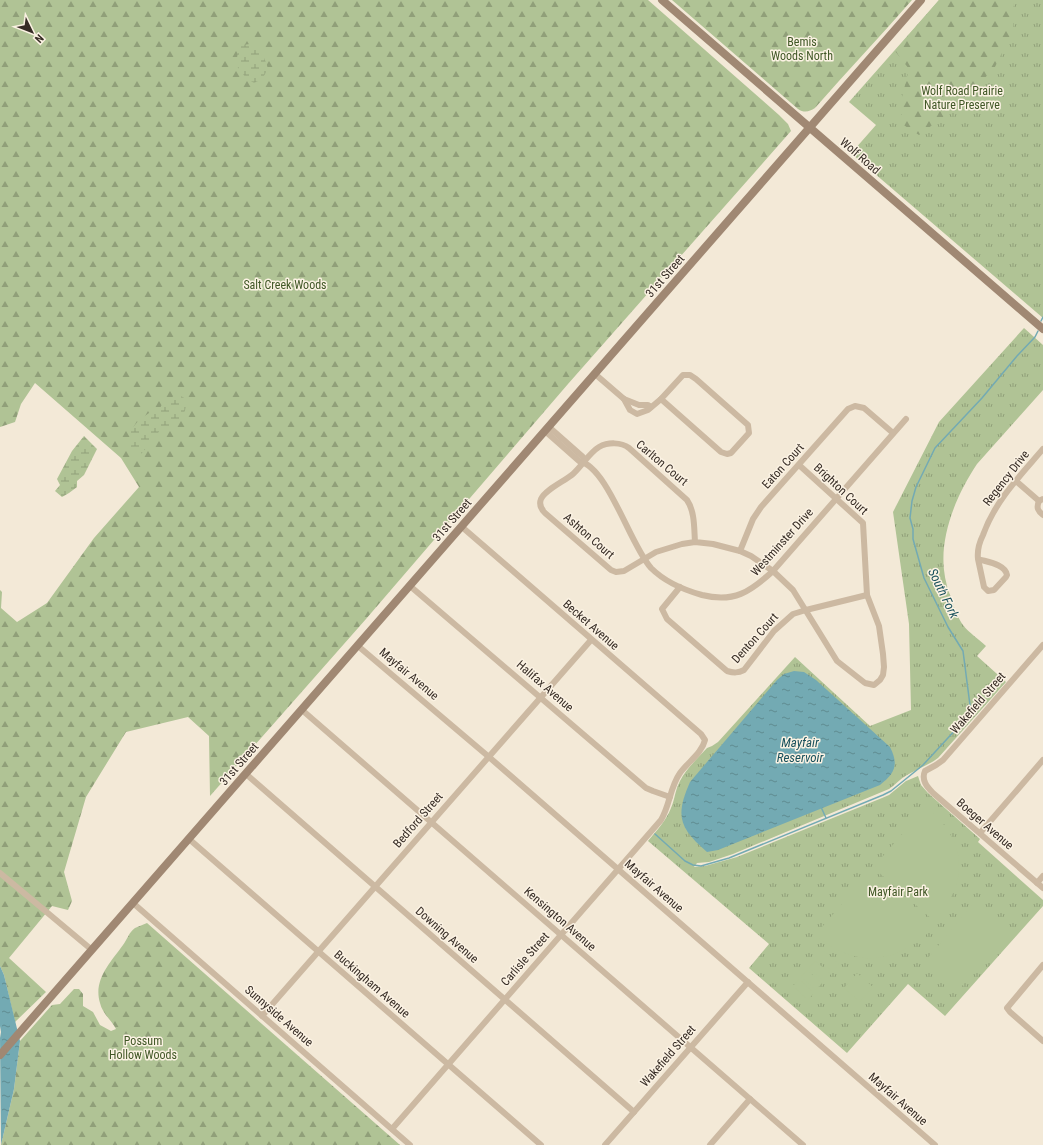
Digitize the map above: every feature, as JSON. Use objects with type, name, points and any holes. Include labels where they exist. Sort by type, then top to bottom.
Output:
[{"type":"main road","name":"Wolf Road","points":[[662,0],[1043,329]]},
{"type":"main road","name":"31st Street","points":[[0,1054],[23,1030],[921,0]]},
{"type":"street","points":[[596,374],[624,399],[630,410],[635,413],[642,413],[661,400],[683,375],[690,376],[696,379],[746,423],[749,428],[749,433],[733,452],[724,454],[661,400]]},
{"type":"street","name":"Eaton Court","points":[[740,551],[753,519],[762,507],[848,409],[855,406],[864,408],[893,433]]},
{"type":"street","name":"Westminster Drive","points":[[547,429],[579,461],[585,462],[598,474],[610,492],[631,534],[651,567],[661,576],[680,587],[709,596],[724,598],[739,595],[756,587],[773,571],[906,419]]},
{"type":"street","name":"Carlton Court","points":[[585,462],[599,447],[610,443],[626,446],[684,495],[690,504],[694,521],[695,542]]},
{"type":"street","name":"Regency Drive","points":[[978,559],[1003,567],[1007,572],[1006,577],[996,588],[991,591],[984,587],[978,559],[977,550],[988,523],[999,502],[1043,449]]},
{"type":"street","name":"Ashton Court","points":[[585,462],[572,475],[544,495],[540,501],[542,509],[605,565],[616,572],[624,571],[645,558],[666,548],[695,542],[713,544],[740,551],[751,556],[773,571],[793,590],[806,610]]},
{"type":"street","name":"Brighton Court","points":[[799,465],[863,523],[867,595],[879,626],[883,654],[884,667],[883,675],[880,680],[874,684],[865,683],[837,661],[806,610]]},
{"type":"street","points":[[1016,481],[1041,500],[1037,510],[1043,515]]},
{"type":"street","name":"Becket Avenue","points":[[462,527],[591,640],[702,734],[705,740]]},
{"type":"street","name":"Halifax Avenue","points":[[410,586],[646,788],[670,797]]},
{"type":"street","name":"Denton Court","points":[[680,587],[662,608],[668,619],[728,671],[734,673],[744,670],[774,631],[793,614],[867,595]]},
{"type":"street","name":"Bedford Street","points":[[262,1016],[591,640]]},
{"type":"street","name":"Wakefield Street","points":[[925,771],[943,760],[1043,645]]},
{"type":"street","name":"Mayfair Avenue","points":[[358,646],[489,757],[935,1145]]},
{"type":"street","name":"Kensington Avenue","points":[[302,710],[803,1145]]},
{"type":"street","name":"Carlisle Street","points":[[392,1129],[661,820],[678,778],[702,748],[705,740]]},
{"type":"street","points":[[980,833],[1043,760]]},
{"type":"street","name":"Boeger Avenue","points":[[925,771],[923,777],[930,790],[1043,888]]},
{"type":"street","name":"Downing Avenue","points":[[246,774],[634,1112]]},
{"type":"street","name":"Buckingham Avenue","points":[[189,839],[540,1145]]},
{"type":"street","points":[[0,872],[92,950]]},
{"type":"street","points":[[1037,883],[1043,876]]},
{"type":"street","name":"Sunnyside Avenue","points":[[133,903],[410,1145]]},
{"type":"street","points":[[1043,965],[1007,1008],[1043,1041]]},
{"type":"street","name":"Wakefield Street","points":[[605,1145],[748,982]]},
{"type":"street","points":[[710,1145],[750,1099]]},
{"type":"green space","name":"Salt Creek Woods","points":[[0,0],[648,0],[779,115],[788,124],[791,131],[568,384],[366,619],[210,796],[209,736],[188,717],[126,732],[86,797],[64,872],[72,901],[68,910],[52,906],[9,958],[46,992],[15,1022],[4,975],[0,966],[0,590],[2,592],[1,608],[17,622],[47,603],[94,538],[139,487],[121,458],[35,383],[21,404],[15,422],[0,427]]},
{"type":"green space","name":"Bemis Woods North","points":[[672,0],[912,0],[815,108],[806,112],[798,109]]},
{"type":"green space","name":"Wolf Road Prairie Nature Preserve","points":[[939,0],[1043,0],[1043,318],[853,155],[854,150],[876,125],[849,102]]},
{"type":"green space","points":[[939,0],[1014,0],[1013,30],[994,69],[947,114],[919,135],[902,124],[902,97],[909,69],[895,51]]},
{"type":"green space","points":[[250,44],[257,48],[262,54],[268,69],[262,79],[254,83],[246,78],[236,65],[238,51],[242,45]]},
{"type":"green space","name":"Mayfair Park","points":[[1024,328],[1043,345],[1043,390],[977,464],[957,501],[947,529],[943,556],[946,582],[955,610],[965,628],[986,646],[977,656],[1006,682],[938,758],[904,777],[889,789],[733,854],[709,862],[697,863],[694,867],[705,866],[737,857],[889,795],[906,781],[918,776],[921,785],[928,793],[980,839],[978,842],[1043,900],[1043,906],[945,1016],[908,984],[847,1053],[749,968],[769,944],[648,841],[667,817],[678,784],[689,768],[707,748],[718,742],[795,657],[870,726],[911,710],[909,624],[893,512],[939,422]]},
{"type":"green space","points":[[176,395],[186,399],[184,413],[177,425],[164,428],[160,431],[141,454],[130,450],[133,438],[129,432],[139,420],[149,413],[156,411],[160,408],[164,401]]},
{"type":"green space","points":[[84,436],[97,449],[84,475],[77,481],[77,487],[62,497],[55,491],[60,485],[57,479],[72,451]]},
{"type":"green space","points":[[926,807],[940,820],[950,833],[956,847],[959,862],[958,877],[954,892],[946,907],[934,921],[876,870],[875,865]]},
{"type":"green space","points":[[867,875],[873,875],[933,928],[905,949],[890,955],[876,958],[861,957],[846,953],[830,946],[815,935]]},
{"type":"green space","points":[[972,905],[1007,935],[955,994],[922,965]]},
{"type":"green space","name":"Possum Hollow Woods","points":[[147,923],[400,1145],[1,1145],[14,1089],[20,1041],[52,1005],[60,1004],[74,989],[79,989],[83,994],[83,1006],[93,1012],[100,1025],[111,1031],[116,1029],[101,1007],[98,995],[101,979],[108,965],[131,932],[135,928]]},
{"type":"green space","points":[[824,951],[839,964],[833,972],[817,958]]},
{"type":"green space","points":[[815,961],[831,974],[824,981],[809,968]]},
{"type":"green space","points":[[807,970],[822,983],[816,990],[801,977]]},
{"type":"green space","points":[[857,973],[873,987],[860,1002],[844,988]]},
{"type":"green space","points":[[799,979],[814,993],[808,1000],[793,986]]},
{"type":"water","name":"Mayfair Reservoir","points":[[794,671],[804,672],[816,680],[890,747],[893,753],[895,764],[894,768],[889,777],[880,785],[718,850],[707,852],[690,836],[682,821],[682,804],[690,782],[777,680],[784,674]]},
{"type":"water","points":[[0,966],[4,975],[20,1041],[14,1089],[1,1145],[1,1032]]},
{"type":"waterway","name":"South Fork","points":[[1041,321],[1043,317]]},
{"type":"waterway","name":"South Fork","points":[[655,834],[685,861],[693,865],[701,866],[729,858],[891,791],[923,765],[971,713],[963,651],[948,627],[924,578],[913,539],[913,529],[910,518],[912,501],[916,487],[935,448],[982,398],[1035,337],[1038,331]]},
{"type":"waterway","points":[[821,807],[826,818]]}]
